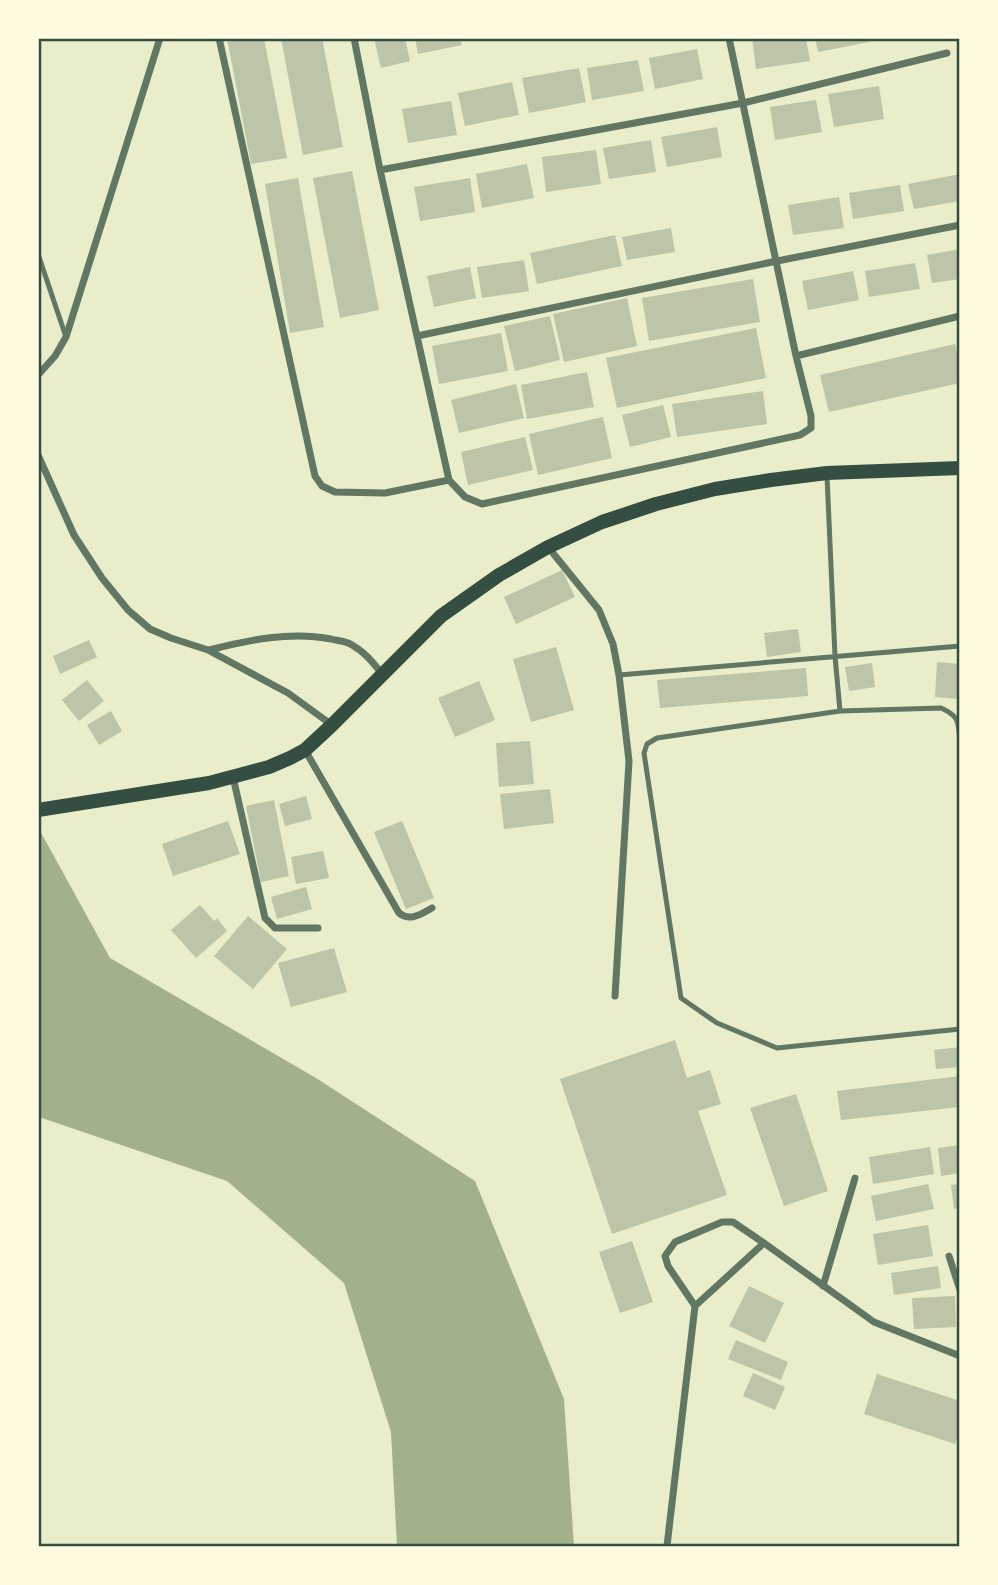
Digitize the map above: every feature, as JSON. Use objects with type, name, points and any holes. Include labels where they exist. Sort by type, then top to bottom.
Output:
[{"type":"main road","points":[[38,810],[209,783],[269,767],[305,750],[441,616],[499,575],[548,547],[602,522],[656,504],[715,489],[827,472],[960,468]]},
{"type":"street","points":[[38,375],[55,356],[66,337],[160,38]]},
{"type":"street","points":[[219,38],[315,476],[322,486],[335,492],[385,493],[449,480]]},
{"type":"street","points":[[354,38],[380,170],[449,480],[465,496],[482,504],[800,435],[811,428],[811,416],[729,38]]},
{"type":"street","points":[[380,170],[743,103],[947,53]]},
{"type":"street","points":[[417,336],[960,225]]},
{"type":"street","points":[[796,356],[960,316]]},
{"type":"street","points":[[38,455],[74,535],[102,578],[128,610],[150,629],[208,650],[288,693],[332,725]]},
{"type":"street","points":[[548,547],[599,610],[613,644],[619,675],[629,761],[615,996]]},
{"type":"street","points":[[208,650],[254,639],[296,635],[327,638],[350,643],[383,675]]},
{"type":"street","points":[[305,750],[399,913],[411,918],[432,908]]},
{"type":"street","points":[[233,777],[265,918],[275,928],[318,928]]},
{"type":"street","points":[[823,1286],[855,1178]]},
{"type":"street","points":[[667,1546],[695,1306],[668,1266],[665,1256],[675,1242],[722,1222],[733,1222],[874,1322],[960,1356]]},
{"type":"street","points":[[695,1306],[764,1243]]},
{"type":"street","points":[[949,1256],[960,1290]]},
{"type":"lane","points":[[38,254],[66,337]]},
{"type":"lane","points":[[827,472],[840,711]]},
{"type":"lane","points":[[619,675],[960,646]]},
{"type":"lane","points":[[960,743],[958,723],[953,714],[942,708],[840,711],[657,738],[648,744],[644,753],[681,998],[717,1024],[777,1048],[960,1029]]},
{"type":"shaded area","points":[[39,829],[110,958],[316,1078],[475,1181],[564,1399],[574,1546],[397,1546],[391,1432],[344,1283],[227,1181],[39,1117]]},
{"type":"building","points":[[227,38],[264,38],[287,158],[251,164]]},
{"type":"building","points":[[281,38],[322,38],[343,147],[303,155]]},
{"type":"building","points":[[374,38],[405,38],[410,61],[381,68]]},
{"type":"building","points":[[415,38],[460,38],[462,45],[418,54]]},
{"type":"building","points":[[752,38],[806,38],[810,61],[756,69]]},
{"type":"building","points":[[815,38],[869,38],[869,42],[818,52]]},
{"type":"building","points":[[697,49],[703,79],[655,89],[649,58]]},
{"type":"building","points":[[638,60],[644,91],[592,100],[587,68]]},
{"type":"building","points":[[579,68],[586,102],[529,113],[522,78]]},
{"type":"building","points":[[512,82],[519,115],[465,126],[458,93]]},
{"type":"building","points":[[879,86],[884,119],[834,127],[828,94]]},
{"type":"building","points":[[816,100],[822,132],[775,140],[770,107]]},
{"type":"building","points":[[451,101],[457,135],[408,143],[402,109]]},
{"type":"building","points":[[717,127],[722,157],[667,167],[661,137]]},
{"type":"building","points":[[651,140],[656,172],[609,179],[603,148]]},
{"type":"building","points":[[596,150],[601,184],[546,192],[542,157]]},
{"type":"building","points":[[527,164],[534,198],[482,208],[476,174]]},
{"type":"building","points":[[352,171],[379,310],[340,318],[313,178]]},
{"type":"building","points":[[960,174],[960,201],[914,209],[908,184]]},
{"type":"building","points":[[298,178],[324,327],[290,333],[265,184]]},
{"type":"building","points":[[470,178],[475,212],[420,221],[414,187]]},
{"type":"building","points":[[900,185],[904,211],[853,219],[849,193]]},
{"type":"building","points":[[839,197],[844,228],[793,235],[788,205]]},
{"type":"building","points":[[671,228],[675,252],[627,260],[622,237]]},
{"type":"building","points":[[615,235],[622,266],[537,284],[530,253]]},
{"type":"building","points":[[960,249],[960,279],[932,283],[927,255]]},
{"type":"building","points":[[524,260],[529,291],[482,298],[477,267]]},
{"type":"building","points":[[915,263],[920,289],[869,297],[865,271]]},
{"type":"building","points":[[470,267],[476,298],[434,307],[427,276]]},
{"type":"building","points":[[853,271],[859,300],[808,310],[802,281]]},
{"type":"building","points":[[753,279],[760,322],[649,341],[642,298]]},
{"type":"building","points":[[627,298],[637,346],[564,362],[553,314]]},
{"type":"building","points":[[550,316],[560,360],[515,371],[504,326]]},
{"type":"building","points":[[756,328],[766,378],[617,408],[606,358]]},
{"type":"building","points":[[501,333],[508,371],[439,384],[432,346]]},
{"type":"building","points":[[955,344],[960,362],[960,383],[829,412],[820,375]]},
{"type":"building","points":[[587,372],[594,407],[527,419],[521,385]]},
{"type":"building","points":[[516,384],[524,418],[459,433],[451,400]]},
{"type":"building","points":[[763,391],[767,424],[677,437],[672,404]]},
{"type":"building","points":[[663,405],[671,437],[630,447],[622,415]]},
{"type":"building","points":[[603,417],[612,458],[538,475],[529,434]]},
{"type":"building","points":[[525,437],[533,470],[468,485],[461,452]]},
{"type":"building","points":[[562,570],[575,597],[516,624],[504,597]]},
{"type":"building","points":[[798,629],[801,652],[767,657],[764,633]]},
{"type":"building","points":[[89,640],[97,657],[60,674],[53,656]]},
{"type":"building","points":[[556,647],[574,710],[531,722],[513,659]]},
{"type":"building","points":[[937,662],[960,664],[960,699],[935,697]]},
{"type":"building","points":[[872,663],[875,687],[849,691],[845,667]]},
{"type":"building","points":[[806,668],[808,696],[660,708],[657,680]]},
{"type":"building","points":[[87,680],[104,701],[79,721],[62,700]]},
{"type":"building","points":[[479,681],[495,720],[455,737],[438,698]]},
{"type":"building","points":[[111,711],[122,731],[99,745],[87,725]]},
{"type":"building","points":[[530,741],[534,784],[499,787],[496,743]]},
{"type":"building","points":[[550,789],[554,823],[504,829],[500,794]]},
{"type":"building","points":[[306,796],[312,819],[285,826],[279,804]]},
{"type":"building","points":[[274,800],[289,876],[261,882],[246,806]]},
{"type":"building","points":[[228,821],[240,854],[173,876],[162,844]]},
{"type":"building","points":[[402,821],[434,898],[406,909],[374,832]]},
{"type":"building","points":[[323,851],[329,878],[296,884],[291,857]]},
{"type":"building","points":[[306,887],[312,909],[277,919],[271,897]]},
{"type":"building","points":[[200,905],[214,921],[217,918],[227,931],[196,958],[171,930]]},
{"type":"building","points":[[248,916],[287,949],[253,989],[214,956]]},
{"type":"building","points":[[334,948],[347,992],[291,1007],[278,963]]},
{"type":"building","points":[[675,1040],[687,1078],[710,1070],[721,1104],[698,1111],[727,1195],[612,1234],[560,1079]]},
{"type":"building","points":[[960,1047],[960,1067],[936,1069],[934,1050]]},
{"type":"building","points":[[960,1076],[960,1107],[841,1120],[837,1091]]},
{"type":"building","points":[[796,1094],[828,1191],[784,1206],[750,1108]]},
{"type":"building","points":[[960,1145],[960,1173],[941,1176],[938,1148]]},
{"type":"building","points":[[930,1147],[934,1174],[873,1184],[869,1157]]},
{"type":"building","points":[[928,1184],[934,1209],[876,1221],[871,1196]]},
{"type":"building","points":[[960,1184],[960,1208],[954,1209],[951,1185]]},
{"type":"building","points":[[928,1225],[933,1256],[878,1265],[873,1234]]},
{"type":"building","points":[[632,1241],[653,1302],[620,1313],[599,1252]]},
{"type":"building","points":[[938,1266],[941,1288],[894,1295],[891,1273]]},
{"type":"building","points":[[749,1286],[784,1303],[765,1343],[729,1326]]},
{"type":"building","points":[[955,1296],[956,1327],[914,1329],[912,1298]]},
{"type":"building","points":[[736,1340],[788,1362],[781,1380],[728,1359]]},
{"type":"building","points":[[753,1373],[785,1387],[775,1410],[743,1396]]},
{"type":"building","points":[[877,1374],[960,1401],[960,1432],[955,1444],[864,1414]]}]
